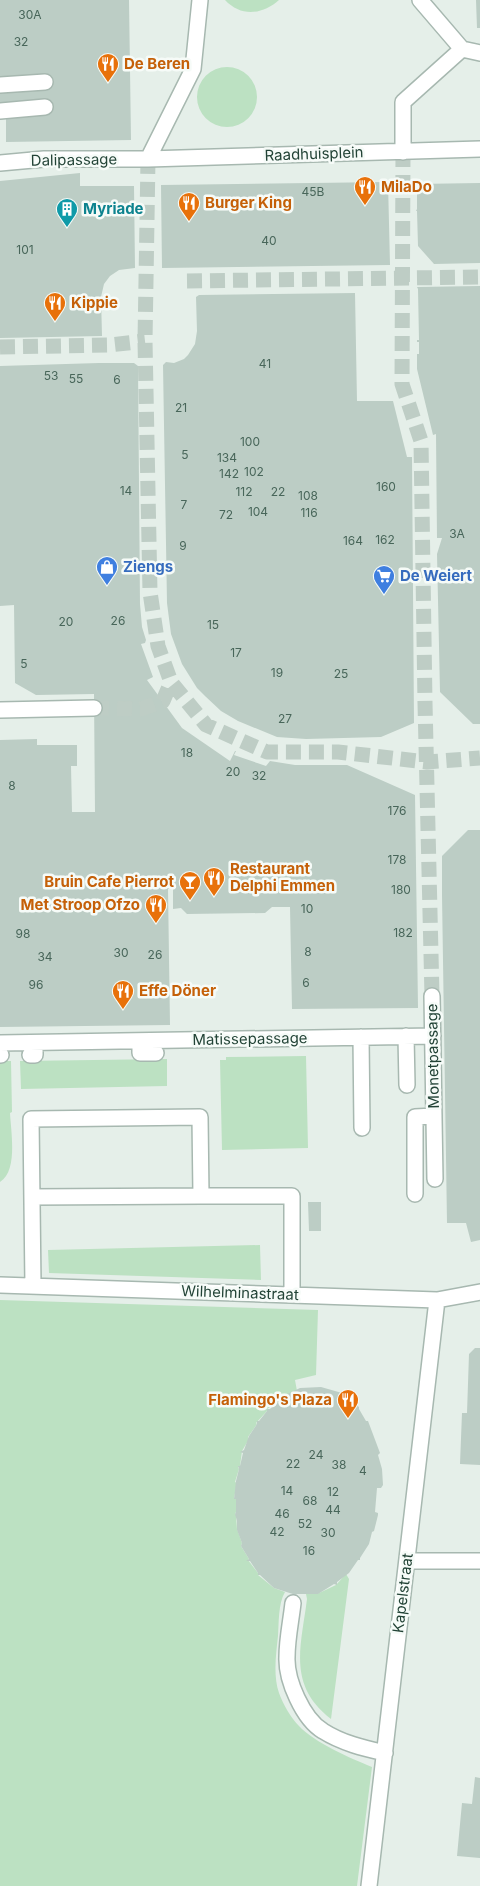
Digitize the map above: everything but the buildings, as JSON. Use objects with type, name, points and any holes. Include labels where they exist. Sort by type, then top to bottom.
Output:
[{"type":"street","points":[[148,159],[193,69],[200,0]]},
{"type":"street","points":[[420,0],[462,50],[480,54]]},
{"type":"street","points":[[402,152],[403,102],[462,50]]},
{"type":"street","points":[[0,85],[45,82]]},
{"type":"street","points":[[0,111],[45,107]]},
{"type":"street","name":"Raadhuisplein","points":[[148,159],[480,149]]},
{"type":"street","name":"Dalipassage","points":[[0,163],[44,159],[148,159]]},
{"type":"street","points":[[0,710],[94,708]]},
{"type":"street","name":"Monetpassage","points":[[432,996],[435,1180]]},
{"type":"street","points":[[406,1036],[407,1085]]},
{"type":"street","name":"Matissepassage","points":[[0,1051],[140,1041],[433,1036]]},
{"type":"street","points":[[361,1037],[362,1128]]},
{"type":"street","points":[[140,1041],[140,1053],[156,1053]]},
{"type":"street","name":"Monetpassage","points":[[415,1194],[415,1117],[434,1116]]},
{"type":"street","points":[[33,1286],[31,1119],[200,1117],[201,1196]]},
{"type":"street","points":[[32,1197],[292,1196],[292,1295]]},
{"type":"street","name":"Wilhelminastraat","points":[[0,1285],[437,1300],[480,1292]]},
{"type":"street","name":"Kapelstraat","points":[[369,1886],[437,1300]]},
{"type":"street","points":[[407,1561],[480,1561]]},
{"type":"street","points":[[292,1603],[286,1659],[292,1687],[299,1704],[321,1730],[350,1744],[385,1753]]},
{"type":"green space","points":[[225,0],[279,0],[266,9],[252,12],[238,9]]},
{"type":"green space","points":[[227,67],[243,72],[248,76],[252,81],[257,97],[252,113],[248,118],[243,122],[227,127],[211,122],[206,118],[202,113],[197,97],[202,81],[206,76],[211,72]]},
{"type":"green space","points":[[306,1056],[308,1148],[222,1150],[220,1060],[226,1060],[226,1057]]},
{"type":"green space","points":[[167,1059],[167,1086],[21,1089],[20,1061]]},
{"type":"green space","points":[[0,1061],[11,1061],[12,1112],[10,1113],[12,1150],[6,1177],[0,1182]]},
{"type":"green space","points":[[260,1245],[261,1280],[49,1273],[48,1250]]},
{"type":"green space","points":[[0,1300],[318,1310],[316,1375],[295,1380],[297,1391],[267,1409],[256,1423],[242,1451],[240,1466],[238,1467],[235,1482],[237,1483],[234,1498],[236,1499],[235,1514],[237,1529],[242,1543],[241,1546],[248,1560],[258,1575],[274,1588],[285,1592],[280,1608],[276,1679],[285,1706],[296,1723],[314,1738],[343,1755],[372,1767],[357,1886],[0,1886]]},
{"type":"green space","points":[[346,1574],[349,1579],[331,1719],[317,1706],[308,1693],[302,1679],[300,1649],[307,1599],[306,1594],[317,1594],[336,1585]]},
{"type":"tunnel","points":[[403,152],[402,384],[421,441],[432,996]]},
{"type":"tunnel","points":[[148,159],[145,341],[150,592],[158,646],[171,682],[206,725],[267,752],[338,752],[427,762],[480,758]]},
{"type":"tunnel","points":[[187,281],[480,277]]},
{"type":"tunnel","points":[[0,347],[109,345],[145,341]]},
{"type":"tunnel","points":[[94,708],[141,709],[163,701],[171,682]]},
{"type":"place","name":"De Beren","points":[[108,83]]},
{"type":"place","name":"MilaDo","points":[[365,206]]},
{"type":"place","name":"Burger King","points":[[189,222]]},
{"type":"place","name":"Myriade","points":[[67,228]]},
{"type":"place","name":"Kippie","points":[[55,322]]},
{"type":"place","name":"Ziengs","points":[[107,586]]},
{"type":"place","name":"De Weiert","points":[[384,595]]},
{"type":"place","name":"Restaurant Delphi Emmen","points":[[214,897]]},
{"type":"place","name":"Bruin Cafe Pierrot","points":[[190,901]]},
{"type":"place","name":"Met Stroop Ofzo","points":[[156,924]]},
{"type":"place","name":"Effe Döner","points":[[123,1010]]},
{"type":"place","name":"Flamingo's Plaza","points":[[348,1419]]}]
